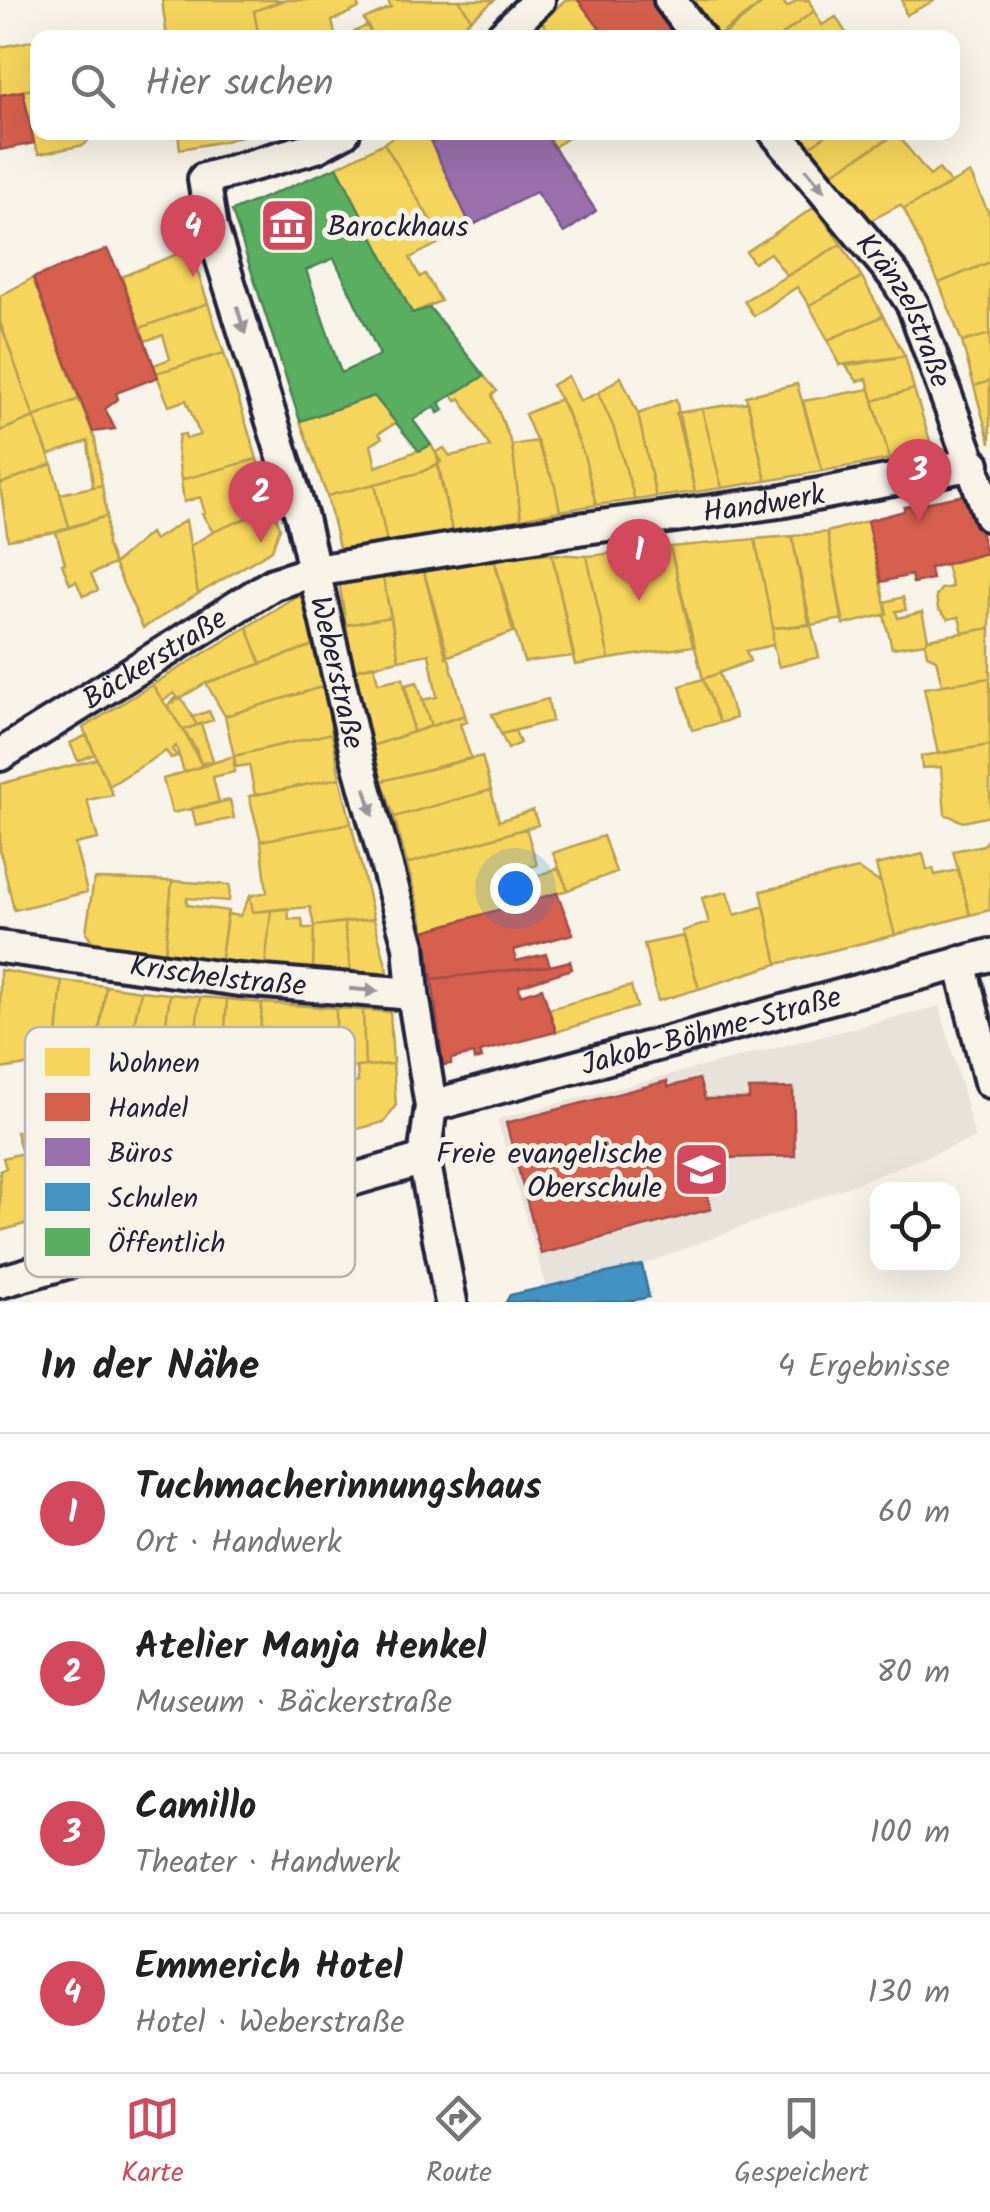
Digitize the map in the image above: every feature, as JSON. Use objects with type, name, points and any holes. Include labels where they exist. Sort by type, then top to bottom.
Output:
[{"type":"street","points":[[508,30],[538,0]]},
{"type":"street","points":[[670,0],[694,30]]},
{"type":"street","name":"Weberstraße","points":[[328,140],[204,178],[212,228],[302,518],[358,766],[408,946],[431,1106],[424,1159],[451,1302]]},
{"type":"street","name":"Kränzelstraße","points":[[782,140],[893,274],[913,305],[990,516]]},
{"type":"street","name":"Handwerk","points":[[315,571],[780,502],[974,464]]},
{"type":"street","name":"Bäckerstraße","points":[[0,755],[274,584],[315,571]]},
{"type":"street","name":"Krischelstraße","points":[[12,949],[239,980],[412,994]]},
{"type":"street","name":"Jakob-Böhme-Straße","points":[[431,1106],[990,955]]},
{"type":"street","points":[[960,962],[990,1082]]},
{"type":"street","points":[[355,1179],[424,1159]]},
{"type":"street","points":[[0,1282],[25,1275]]},
{"type":"shaded area","name":"Freie evangelische Oberschule","points":[[940,1006],[975,1138],[642,1265],[546,1287],[497,1119]]},
{"type":"building: Wohnen","points":[[162,0],[284,0],[254,11],[258,30],[166,30]]},
{"type":"building: Wohnen","points":[[284,0],[355,0],[359,8],[332,21],[334,30],[258,30],[254,11]]},
{"type":"building: Wohnen","points":[[387,0],[459,0],[471,19],[457,30],[369,30],[364,19],[391,7]]},
{"type":"building: Wohnen","points":[[459,0],[495,0],[471,19]]},
{"type":"building: Wohnen","points":[[565,0],[578,0],[601,30],[548,30],[542,22]]},
{"type":"building: Wohnen","points":[[766,0],[726,30],[714,30],[694,2]]},
{"type":"building: Wohnen","points":[[766,0],[782,0],[787,7],[798,0],[809,0],[814,11],[789,30],[730,30]]},
{"type":"building: Wohnen","points":[[902,0],[935,0],[906,15]]},
{"type":"building: Wohnen","points":[[814,11],[822,25],[836,17],[844,30],[789,30]]},
{"type":"building: Wohnen","points":[[30,41],[30,89],[0,95],[0,47]]},
{"type":"building: Wohnen","points":[[30,90],[30,124],[23,91]]},
{"type":"building: Wohnen","points":[[33,140],[89,140],[84,145],[39,154]]},
{"type":"building: Wohnen","points":[[179,140],[228,140],[225,141],[180,149]]},
{"type":"building: Wohnen","points":[[430,140],[471,226],[443,241],[384,143]]},
{"type":"building: Wohnen","points":[[797,140],[819,140],[805,150]]},
{"type":"building: Wohnen","points":[[819,140],[886,140],[826,177],[805,150]]},
{"type":"building: Wohnen","points":[[887,140],[902,140],[930,176],[939,169],[951,184],[904,209],[900,205],[864,224],[826,177]]},
{"type":"building: Wohnen","points":[[384,143],[443,241],[410,258],[441,301],[412,313],[337,167]]},
{"type":"building: Wohnen","points":[[970,173],[990,216],[990,262],[939,283],[904,209]]},
{"type":"building: Wohnen","points":[[815,207],[841,244],[787,276],[770,253],[754,263],[746,252]]},
{"type":"building: Wohnen","points":[[841,244],[862,277],[809,305],[797,287],[754,316],[744,301]]},
{"type":"building: Wohnen","points":[[177,254],[194,261],[208,303],[140,328],[121,277]]},
{"type":"building: Wohnen","points":[[990,262],[990,334],[962,342],[939,283]]},
{"type":"building: Wohnen","points":[[862,277],[883,316],[828,340],[809,305]]},
{"type":"building: Wohnen","points":[[33,278],[79,399],[34,417],[0,322],[0,296]]},
{"type":"building: Wohnen","points":[[208,303],[224,353],[156,373],[154,365],[170,359],[163,335],[145,341],[140,328]]},
{"type":"building: Wohnen","points":[[883,316],[905,356],[839,365],[828,340]]},
{"type":"building: Wohnen","points":[[0,322],[34,417],[0,431]]},
{"type":"building: Wohnen","points":[[990,334],[990,381],[974,386],[962,342]]},
{"type":"building: Wohnen","points":[[224,353],[257,459],[181,480],[179,435],[185,434],[186,439],[200,435],[186,400],[169,406],[156,373]]},
{"type":"building: Wohnen","points":[[905,356],[914,389],[873,401],[867,379],[857,381],[846,366]]},
{"type":"building: Wohnen","points":[[484,376],[497,391],[492,395],[512,445],[521,519],[452,531],[436,452],[444,448],[450,456],[490,447],[460,398],[456,401],[452,395]]},
{"type":"building: Wohnen","points":[[568,376],[580,401],[598,393],[613,426],[635,500],[596,505],[584,455],[552,385]]},
{"type":"building: Wohnen","points":[[621,377],[638,414],[656,497],[635,500],[613,426],[598,393]]},
{"type":"building: Wohnen","points":[[990,381],[990,443],[974,386]]},
{"type":"building: Wohnen","points":[[797,384],[822,471],[766,481],[746,396]]},
{"type":"building: Wohnen","points":[[870,389],[890,459],[822,471],[803,401]]},
{"type":"building: Wohnen","points":[[914,389],[932,448],[890,459],[873,401]]},
{"type":"building: Wohnen","points":[[374,396],[396,423],[379,433],[382,438],[371,445],[376,467],[431,445],[441,462],[422,472],[327,496],[300,421]]},
{"type":"building: Wohnen","points":[[79,399],[95,439],[102,485],[93,487],[88,441],[49,455],[34,417]]},
{"type":"building: Wohnen","points":[[561,399],[584,455],[596,505],[560,511],[555,486],[525,414]]},
{"type":"building: Wohnen","points":[[676,399],[695,492],[656,497],[638,414]]},
{"type":"building: Wohnen","points":[[748,402],[766,481],[722,488],[702,409]]},
{"type":"building: Wohnen","points":[[702,409],[722,488],[695,492],[676,413]]},
{"type":"building: Wohnen","points":[[34,417],[52,464],[0,484],[0,431]]},
{"type":"building: Wohnen","points":[[537,441],[555,486],[560,511],[521,519],[512,445]]},
{"type":"building: Wohnen","points":[[257,459],[273,507],[213,532],[202,514],[205,513],[200,497],[184,502],[181,480]]},
{"type":"building: Wohnen","points":[[52,464],[69,527],[8,540],[0,484]]},
{"type":"building: Wohnen","points":[[437,464],[452,531],[387,543],[375,484],[422,472]]},
{"type":"building: Wohnen","points":[[375,484],[387,543],[340,552],[327,496]]},
{"type":"building: Wohnen","points":[[102,485],[107,516],[69,527],[60,494]]},
{"type":"building: Wohnen","points":[[273,507],[280,528],[272,550],[198,594],[190,546]]},
{"type":"building: Wohnen","points":[[107,516],[107,545],[114,564],[91,574],[98,590],[83,596],[76,581],[70,584],[56,532]]},
{"type":"building: Wohnen","points":[[186,520],[198,594],[143,628],[114,564],[150,533],[154,540]]},
{"type":"building: Wohnen","points":[[867,521],[887,614],[843,625],[827,532]]},
{"type":"building: Wohnen","points":[[827,532],[843,619],[811,625],[792,536]]},
{"type":"building: Wohnen","points":[[792,536],[809,624],[773,628],[755,539]]},
{"type":"building: Wohnen","points":[[755,539],[773,645],[746,651],[750,661],[703,679],[670,547]]},
{"type":"building: Wohnen","points":[[670,547],[693,646],[609,659],[587,556]]},
{"type":"building: Wohnen","points":[[986,553],[990,566],[990,628],[963,633],[959,617],[948,619],[938,609],[936,596],[941,589],[952,587],[946,565]]},
{"type":"building: Wohnen","points":[[552,554],[574,656],[524,662],[493,555]]},
{"type":"building: Wohnen","points":[[552,554],[587,556],[609,659],[575,665]]},
{"type":"building: Wohnen","points":[[493,555],[513,632],[446,657],[422,565]]},
{"type":"building: Wohnen","points":[[422,565],[465,715],[431,726],[422,700],[437,697],[429,654],[399,660],[382,573]]},
{"type":"building: Wohnen","points":[[382,573],[391,617],[346,625],[339,581]]},
{"type":"building: Wohnen","points":[[296,596],[308,599],[317,644],[261,664],[247,627]]},
{"type":"building: Wohnen","points":[[903,597],[906,610],[896,611],[898,618],[922,612],[928,639],[925,643],[892,648],[885,602]]},
{"type":"building: Wohnen","points":[[391,617],[399,660],[354,670],[346,625]]},
{"type":"building: Wohnen","points":[[811,625],[819,657],[779,667],[773,628]]},
{"type":"building: Wohnen","points":[[247,627],[261,664],[206,683],[167,706],[177,697],[174,693],[163,701],[152,685]]},
{"type":"building: Wohnen","points":[[990,628],[990,678],[942,685],[936,659],[927,655],[928,639]]},
{"type":"building: Wohnen","points":[[317,644],[325,686],[225,716],[206,683]]},
{"type":"building: Wohnen","points":[[374,665],[378,683],[403,678],[413,732],[372,746],[354,670]]},
{"type":"building: Wohnen","points":[[719,673],[736,718],[720,723],[703,679]]},
{"type":"building: Wohnen","points":[[990,678],[990,745],[938,754],[924,688]]},
{"type":"building: Wohnen","points":[[703,679],[720,723],[692,730],[680,686]]},
{"type":"building: Wohnen","points":[[417,682],[431,726],[413,732],[406,685]]},
{"type":"building: Wohnen","points":[[152,685],[195,747],[202,766],[184,772],[176,746],[172,749],[177,756],[171,758],[166,751],[109,786],[83,728]]},
{"type":"building: Wohnen","points":[[325,686],[332,733],[234,756],[225,716]]},
{"type":"building: Wohnen","points":[[181,697],[197,725],[183,730],[167,706]]},
{"type":"building: Wohnen","points":[[548,699],[552,721],[501,734],[492,714]]},
{"type":"building: Wohnen","points":[[209,711],[213,720],[197,725],[192,717]]},
{"type":"building: Wohnen","points":[[465,715],[467,722],[460,724],[471,758],[382,781],[372,746]]},
{"type":"building: Wohnen","points":[[201,724],[213,760],[201,764],[183,730]]},
{"type":"building: Wohnen","points":[[515,731],[520,743],[508,749],[501,734]]},
{"type":"building: Wohnen","points":[[332,733],[340,778],[255,795],[249,765],[236,767],[234,756]]},
{"type":"building: Wohnen","points":[[87,735],[95,754],[78,761],[70,743]]},
{"type":"building: Wohnen","points":[[990,745],[990,816],[963,822],[945,814],[941,767],[922,768],[921,756]]},
{"type":"building: Wohnen","points":[[234,756],[234,772],[213,777],[219,803],[172,813],[163,779]]},
{"type":"building: Wohnen","points":[[482,756],[491,790],[394,817],[382,781]]},
{"type":"building: Wohnen","points":[[97,759],[113,795],[87,800],[98,839],[75,844],[87,892],[14,910],[0,850],[0,784]]},
{"type":"building: Wohnen","points":[[340,778],[351,823],[261,841],[249,796]]},
{"type":"building: Wohnen","points":[[491,790],[499,821],[533,810],[538,825],[407,864],[394,817]]},
{"type":"building: Wohnen","points":[[230,800],[234,818],[196,826],[192,808]]},
{"type":"building: Wohnen","points":[[351,823],[374,919],[314,926],[310,907],[253,912],[250,896],[267,892],[261,841]]},
{"type":"building: Wohnen","points":[[526,828],[537,865],[500,874],[505,888],[558,868],[568,890],[425,931],[407,864]]},
{"type":"building: Wohnen","points":[[603,836],[616,872],[568,890],[553,853]]},
{"type":"building: Wohnen","points":[[990,836],[990,910],[970,915],[953,851],[984,845]]},
{"type":"building: Wohnen","points":[[923,854],[927,870],[933,868],[935,875],[958,870],[970,915],[895,935],[876,865]]},
{"type":"building: Wohnen","points":[[858,869],[881,883],[895,935],[777,964],[761,891]]},
{"type":"building: Wohnen","points":[[94,879],[172,881],[165,954],[95,946],[86,932]]},
{"type":"building: Wohnen","points":[[172,881],[230,885],[229,901],[187,898],[187,905],[228,911],[220,964],[165,954]]},
{"type":"building: Wohnen","points":[[727,892],[735,915],[764,906],[777,964],[699,989],[682,931],[709,923],[702,898]]},
{"type":"building: Wohnen","points":[[250,896],[253,912],[271,910],[265,968],[220,964],[227,914],[240,916]]},
{"type":"building: Wohnen","points":[[288,908],[289,919],[302,919],[303,928],[314,928],[313,972],[265,968],[271,910]]},
{"type":"building: Wohnen","points":[[374,919],[388,973],[351,972],[344,922]]},
{"type":"building: Wohnen","points":[[344,922],[351,972],[313,972],[314,926]]},
{"type":"building: Wohnen","points":[[684,936],[699,989],[658,1001],[644,944]]},
{"type":"building: Wohnen","points":[[0,970],[62,981],[58,1027],[25,1027],[25,1065],[0,1069]]},
{"type":"building: Wohnen","points":[[62,981],[106,986],[100,1027],[58,1027]]},
{"type":"building: Wohnen","points":[[106,986],[141,991],[133,1027],[100,1027]]},
{"type":"building: Wohnen","points":[[631,986],[637,1007],[556,1032],[549,1009]]},
{"type":"building: Wohnen","points":[[141,991],[170,994],[165,1027],[133,1027]]},
{"type":"building: Wohnen","points":[[170,994],[200,997],[196,1027],[165,1027]]},
{"type":"building: Wohnen","points":[[200,997],[227,999],[225,1027],[196,1027]]},
{"type":"building: Wohnen","points":[[227,999],[262,1003],[261,1027],[225,1027]]},
{"type":"building: Wohnen","points":[[262,1003],[336,1008],[336,1027],[261,1027]]},
{"type":"building: Wohnen","points":[[336,1008],[363,1010],[365,1066],[355,1067],[355,1027],[336,1027]]},
{"type":"building: Wohnen","points":[[363,1010],[390,1012],[393,1064],[365,1066]]},
{"type":"building: Wohnen","points":[[393,1064],[396,1105],[384,1122],[355,1130],[355,1083],[357,1067]]},
{"type":"building: Wohnen","points":[[25,1131],[25,1152],[22,1153],[16,1132]]},
{"type":"building: Wohnen","points":[[25,1152],[25,1224],[0,1231],[0,1170],[6,1168],[3,1158]]},
{"type":"building: Handel","points":[[578,0],[654,0],[677,30],[601,30]]},
{"type":"building: Handel","points":[[23,91],[30,140],[34,143],[0,150],[0,95]]},
{"type":"building: Handel","points":[[107,249],[158,377],[116,393],[118,399],[105,409],[115,429],[93,432],[33,278]]},
{"type":"building: Handel","points":[[970,494],[986,553],[930,568],[932,579],[913,583],[911,575],[881,582],[867,521],[904,511],[904,507]]},
{"type":"building: Handel","points":[[557,893],[573,934],[514,950],[516,961],[546,954],[550,966],[432,979],[425,931]]},
{"type":"building: Handel","points":[[570,961],[572,969],[519,986],[520,995],[542,988],[556,1032],[480,1052],[482,1058],[474,1060],[473,1054],[443,1065],[432,979]]},
{"type":"building: Handel","points":[[699,1079],[705,1099],[749,1099],[749,1089],[793,1088],[795,1156],[697,1159],[711,1209],[541,1254],[506,1123],[667,1081],[668,1087]]},
{"type":"building: Büros","points":[[430,140],[549,140],[596,211],[564,233],[536,192],[471,226]]},
{"type":"building: Schulen","points":[[642,1265],[649,1297],[626,1302],[506,1302],[510,1295]]},
{"type":"building: Öffentlich","name":"Barockhaus","points":[[337,167],[412,313],[430,308],[484,376],[439,403],[444,410],[438,413],[435,406],[413,420],[431,445],[419,451],[374,396],[300,421],[232,211]],"holes":[[[334,258],[380,355],[341,373],[306,270]]]},
{"type":"place","name":"Barockhaus","points":[[288,226]]},
{"type":"place","name":"Emmerich Hotel","points":[[193,277]]},
{"type":"place","name":"Camillo","points":[[919,521]]},
{"type":"place","name":"Atelier Manja Henkel","points":[[261,543]]},
{"type":"place","name":"Tuchmacherinnungshaus","points":[[639,601]]},
{"type":"place","name":"Freie evangelische Oberschule","points":[[701,1170]]}]
